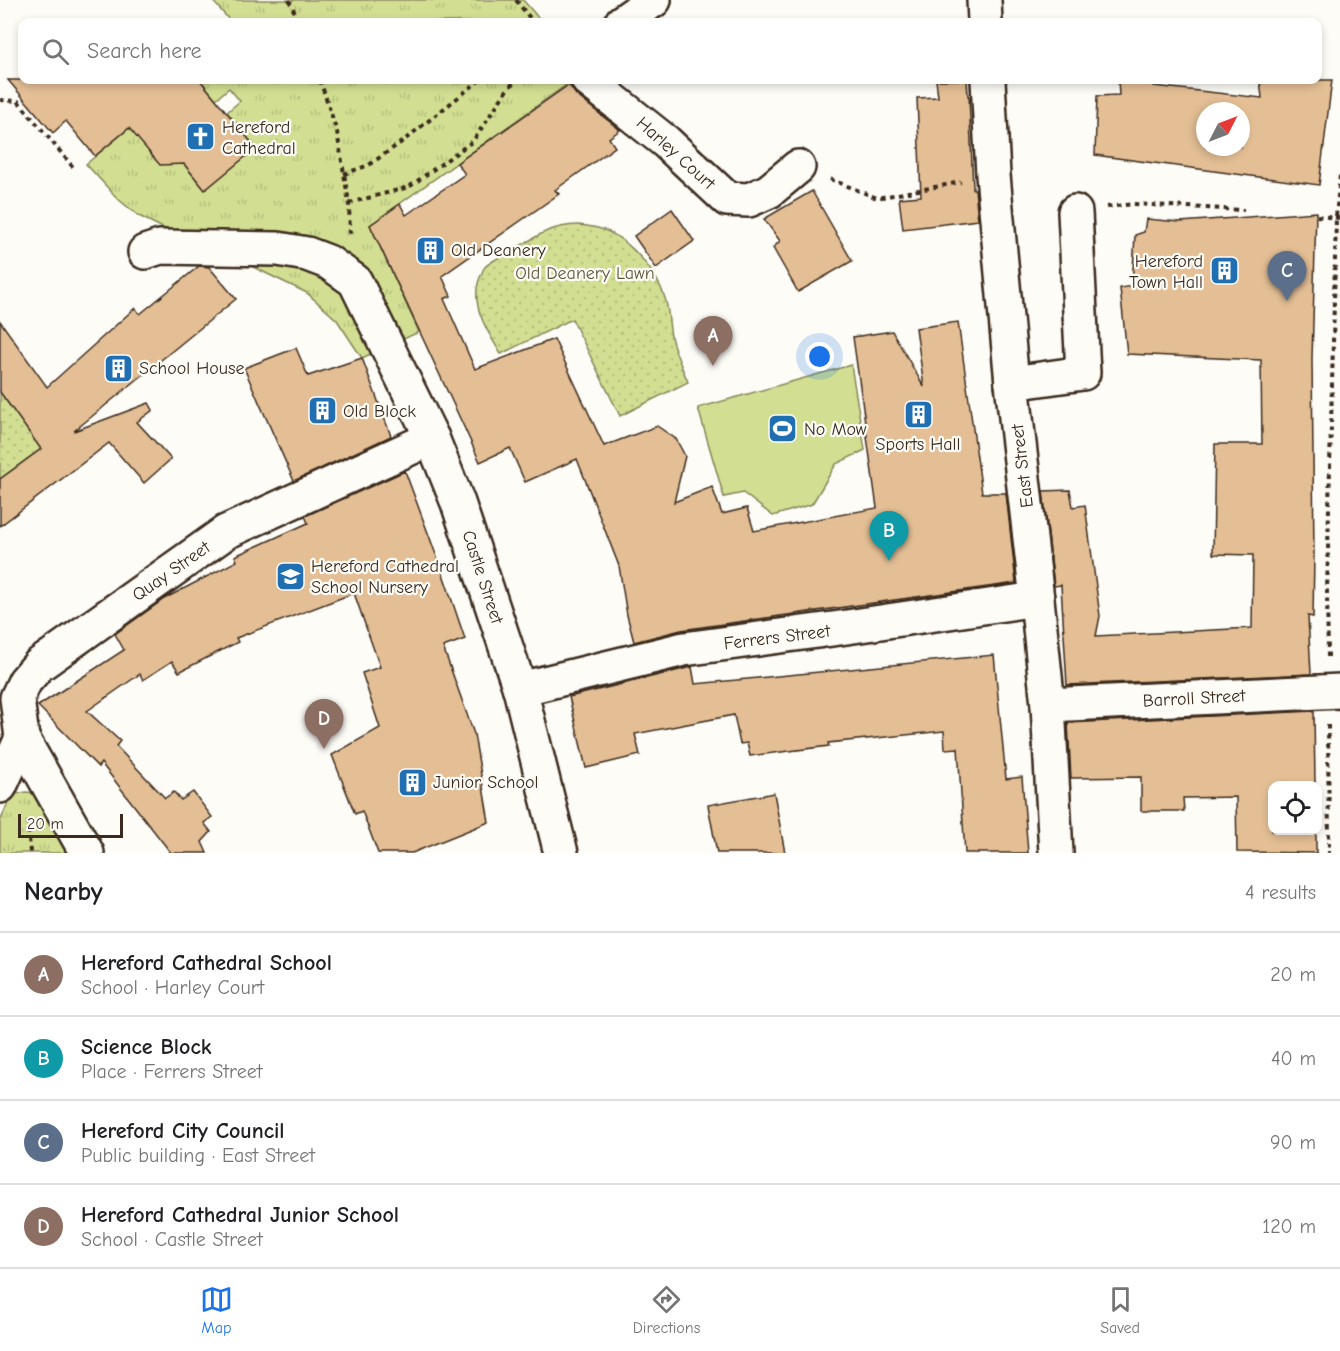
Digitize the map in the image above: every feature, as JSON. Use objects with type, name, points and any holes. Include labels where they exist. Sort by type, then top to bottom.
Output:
[{"type":"street","points":[[628,18],[654,0]]},
{"type":"street","points":[[984,0],[985,18]]},
{"type":"street","name":"Harley Court","points":[[593,84],[666,141],[727,199],[749,200],[769,191],[798,167]]},
{"type":"street","name":"East Street","points":[[988,84],[993,175],[1012,383],[1048,705],[1056,853]]},
{"type":"street","points":[[1012,383],[1083,373],[1075,212]]},
{"type":"street","points":[[145,252],[160,247],[278,249],[307,254],[328,262],[355,281]]},
{"type":"street","name":"Castle Street","points":[[355,281],[432,438],[458,503],[520,689],[561,853]]},
{"type":"street","name":"Quay Street","points":[[22,738],[13,682],[226,532],[432,438]]},
{"type":"street","name":"Ferrers Street","points":[[520,689],[684,649],[1037,599]]},
{"type":"street","name":"Barroll Street","points":[[1048,705],[1334,692]]},
{"type":"street","points":[[0,786],[22,738]]},
{"type":"street","points":[[22,738],[87,853]]},
{"type":"path","points":[[289,0],[297,18]]},
{"type":"path","points":[[516,0],[530,18]]},
{"type":"path","points":[[321,84],[337,132],[349,203],[355,281]]},
{"type":"path","points":[[344,174],[369,165],[475,84]]},
{"type":"path","points":[[349,203],[409,187],[473,141],[512,84]]},
{"type":"path","points":[[0,100],[18,100],[73,167]]},
{"type":"path","points":[[798,167],[876,198],[993,175]]},
{"type":"path","points":[[1329,853],[1334,692],[1327,581],[1340,175]]},
{"type":"path","points":[[1075,212],[1133,204],[1244,210]]},
{"type":"path","points":[[1317,216],[1338,218]]},
{"type":"green space","points":[[212,0],[523,0],[539,18],[228,18]]},
{"type":"green space","points":[[203,84],[566,85],[370,225],[419,332],[362,358],[337,320],[307,293],[249,265],[221,239],[169,231],[139,216],[118,199],[86,164],[144,116],[205,190],[256,148],[227,112],[240,101],[229,88],[216,99]]},
{"type":"green space","name":"Old Deanery Lawn","points":[[578,225],[601,229],[618,237],[635,251],[650,269],[665,298],[671,338],[688,382],[620,416],[572,319],[501,354],[485,326],[478,306],[478,285],[483,270],[495,259],[546,232],[560,227]]},
{"type":"green space","name":"No Mow","points":[[851,365],[865,450],[836,464],[812,504],[773,516],[743,493],[724,497],[698,408]]},
{"type":"green space","points":[[0,392],[41,449],[0,479]]},
{"type":"green space","points":[[26,792],[34,793],[41,799],[73,853],[0,853],[0,822],[10,798]]},
{"type":"building","name":"Hereford Cathedral","points":[[8,80],[18,80],[18,84],[203,84],[256,148],[205,190],[184,164],[160,165],[129,128],[95,156],[66,121],[53,133]]},
{"type":"building","points":[[1322,80],[1332,80],[1319,185],[1095,155],[1097,96],[1119,95],[1118,84],[1154,84],[1154,86],[1262,98],[1260,84],[1322,84]]},
{"type":"building","points":[[936,84],[967,84],[973,189],[975,189],[978,220],[903,229],[899,198],[921,196],[917,98],[938,97]]},
{"type":"building","points":[[567,86],[620,130],[609,138],[615,147],[555,190],[559,194],[442,276],[451,296],[444,299],[475,369],[554,339],[604,446],[657,426],[676,439],[685,456],[674,502],[712,487],[722,514],[747,508],[754,531],[877,508],[853,337],[892,331],[924,387],[916,328],[958,322],[982,493],[1006,493],[1016,583],[681,630],[634,642],[619,566],[577,459],[525,482],[510,448],[480,462],[370,225],[400,204],[406,215],[465,174],[457,163]]},
{"type":"building","points":[[812,191],[852,261],[798,292],[773,248],[780,241],[764,219]]},
{"type":"building","points":[[672,209],[694,241],[656,268],[634,236]]},
{"type":"building","points":[[1316,212],[1312,359],[1313,617],[1308,616],[1311,674],[1067,685],[1061,585],[1054,586],[1043,491],[1070,490],[1073,507],[1085,505],[1100,616],[1096,636],[1252,628],[1253,555],[1213,554],[1215,444],[1262,444],[1261,360],[1127,354],[1120,288],[1132,286],[1135,235],[1144,232],[1146,219],[1180,222]]},
{"type":"building","points":[[199,266],[209,267],[236,299],[74,431],[149,403],[153,410],[137,422],[171,459],[144,483],[109,443],[0,526],[0,479],[41,449],[0,392],[0,321],[47,387],[135,308],[140,314]]},
{"type":"building","name":"Old Block","points":[[296,348],[308,376],[362,358],[391,436],[294,481],[244,368]]},
{"type":"building","points":[[405,471],[465,639],[443,647],[474,734],[489,822],[412,853],[378,853],[362,811],[355,814],[332,755],[380,728],[362,673],[380,667],[354,593],[236,638],[238,642],[179,672],[172,661],[143,680],[140,674],[87,711],[120,741],[116,746],[165,798],[174,792],[181,800],[193,792],[212,817],[204,823],[211,832],[202,842],[207,853],[171,853],[101,763],[98,767],[38,706],[124,650],[115,634],[164,599],[237,561],[235,556],[308,523],[305,516]]},
{"type":"building","points":[[994,655],[1006,779],[1022,777],[1028,853],[965,853],[958,748],[945,749],[944,731],[828,743],[829,746],[750,756],[747,743],[740,744],[734,715],[635,734],[640,755],[586,768],[569,697],[692,667],[695,684]]},
{"type":"building","points":[[1314,711],[1315,781],[1268,781],[1268,835],[1316,835],[1316,853],[1237,852],[1236,797],[1183,798],[1184,811],[1141,811],[1141,777],[1071,778],[1068,723]]},
{"type":"building","points":[[774,793],[785,853],[717,853],[708,805]]},
{"type":"place","name":"Hereford Cathedral","points":[[201,137]]},
{"type":"place","name":"Old Deanery","points":[[430,250]]},
{"type":"place","name":"Hereford Town Hall","points":[[1224,271]]},
{"type":"place","name":"Hereford City Council","points":[[1287,301]]},
{"type":"place","name":"Hereford Cathedral School","points":[[713,366]]},
{"type":"place","name":"School House","points":[[118,368]]},
{"type":"place","name":"Old Block","points":[[322,411]]},
{"type":"place","name":"Sports Hall","points":[[918,415]]},
{"type":"place","name":"No Mow","points":[[783,429]]},
{"type":"place","name":"Science Block","points":[[889,561]]},
{"type":"place","name":"Hereford Cathedral School Nursery","points":[[290,576]]},
{"type":"place","name":"Hereford Cathedral Junior School","points":[[324,749]]},
{"type":"place","name":"Junior School","points":[[412,782]]}]
